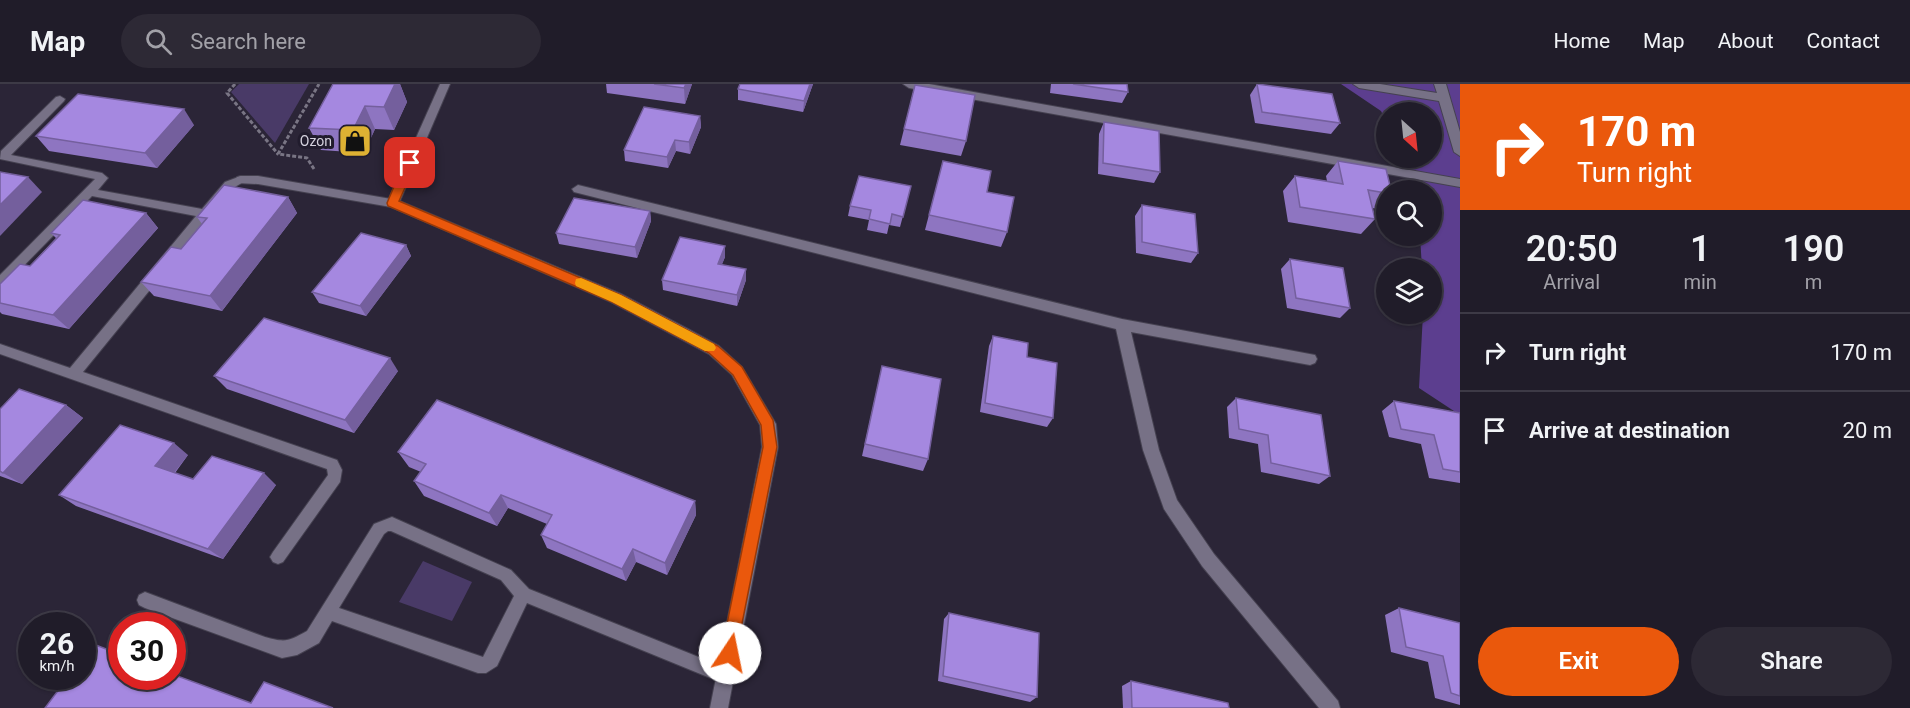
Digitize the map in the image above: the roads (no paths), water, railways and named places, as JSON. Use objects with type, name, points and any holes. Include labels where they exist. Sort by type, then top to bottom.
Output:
[{"type":"street","points":[[909,84],[1460,183]]},
{"type":"street","points":[[1359,84],[1443,98]]},
{"type":"street","points":[[1440,84],[1460,152]]},
{"type":"street","points":[[241,180],[258,180],[393,203],[616,298],[714,350],[737,371],[768,424],[770,447],[719,708]]},
{"type":"street","points":[[578,189],[1122,325],[1310,360]]},
{"type":"street","points":[[1122,325],[1151,450],[1170,504],[1208,560],[1331,708]]},
{"type":"lane","points":[[393,203],[445,84]]},
{"type":"lane","points":[[0,283],[102,178],[4,157],[60,99]]},
{"type":"lane","points":[[73,374],[229,184],[241,180]]},
{"type":"lane","points":[[90,192],[205,214]]},
{"type":"lane","points":[[0,349],[332,464],[335,477],[278,557]]},
{"type":"lane","points":[[145,600],[282,650],[291,649],[313,637],[379,529],[392,524],[506,575],[523,594],[725,676]]},
{"type":"lane","points":[[328,612],[478,665],[486,665],[491,660],[523,594]]},
{"type":"place","name":"Ozon","points":[[355,141]]}]
